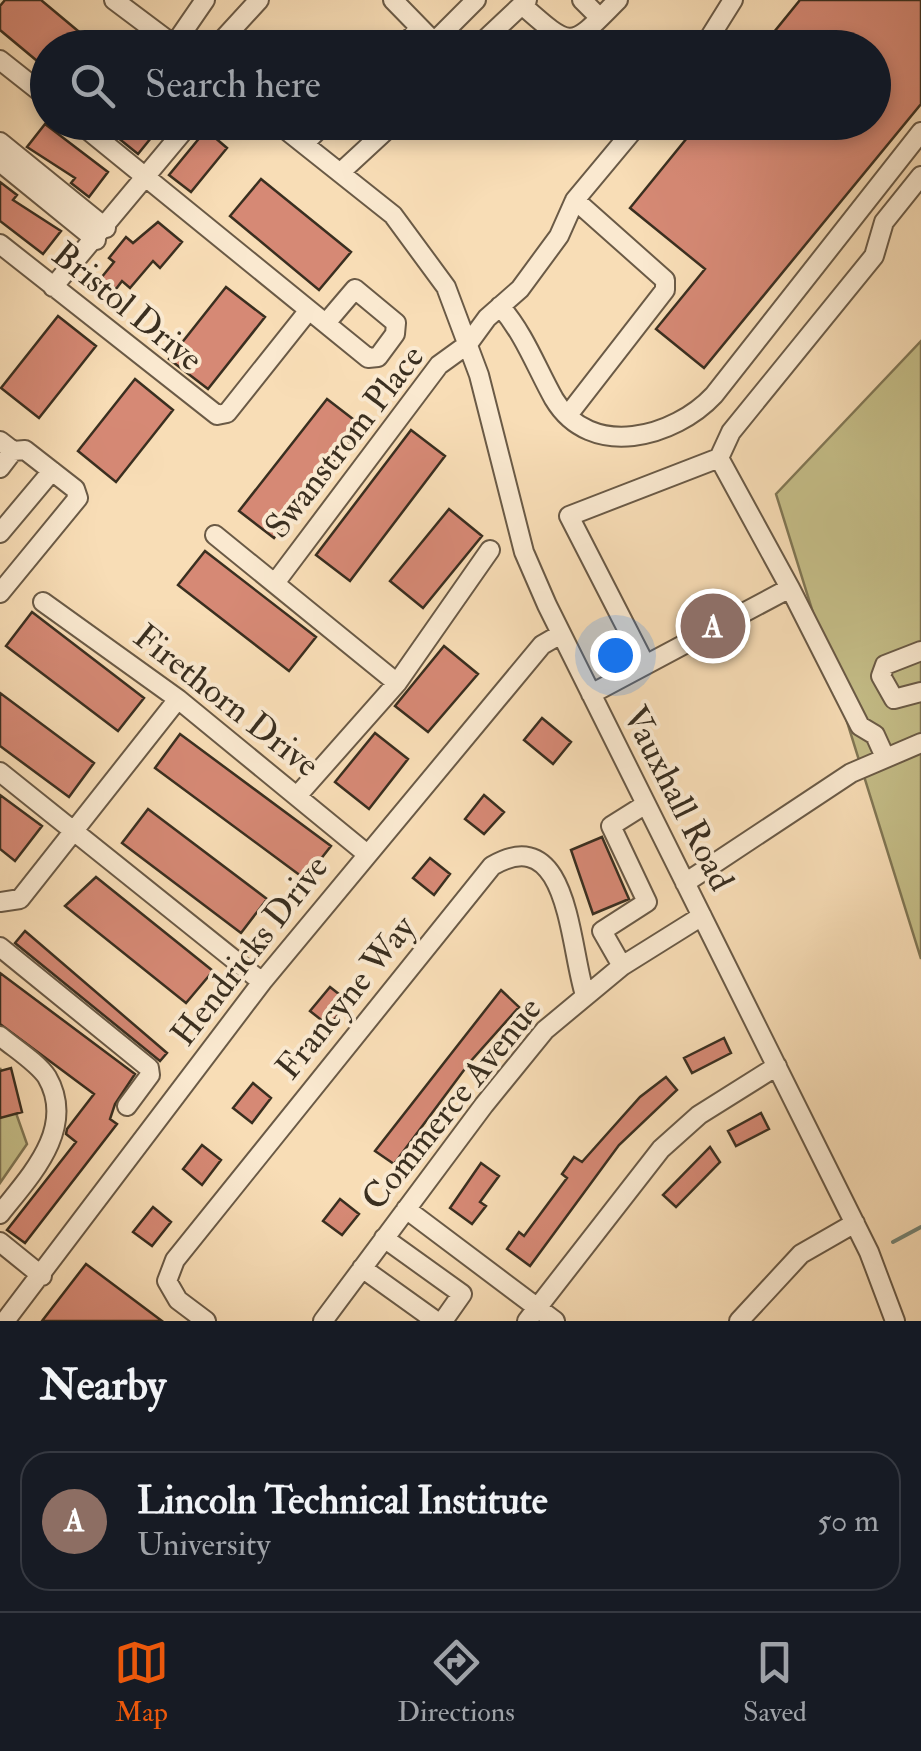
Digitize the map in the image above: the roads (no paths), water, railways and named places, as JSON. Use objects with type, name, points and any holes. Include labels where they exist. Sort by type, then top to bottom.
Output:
[{"type":"street","points":[[186,30],[205,0]]},
{"type":"street","points":[[231,30],[259,0]]},
{"type":"street","points":[[393,0],[420,28]]},
{"type":"street","points":[[446,30],[476,0]]},
{"type":"street","points":[[582,0],[600,18]]},
{"type":"street","points":[[584,30],[618,0]]},
{"type":"street","points":[[715,30],[733,0]]},
{"type":"street","points":[[121,2],[156,30]]},
{"type":"street","points":[[495,30],[525,2],[551,30]]},
{"type":"street","points":[[0,60],[30,84]]},
{"type":"street","points":[[500,306],[514,323],[554,399],[568,415],[590,430],[625,437],[671,428],[690,418],[842,238],[921,132]]},
{"type":"street","points":[[101,140],[326,323]]},
{"type":"street","points":[[54,287],[177,140]]},
{"type":"street","name":"Vauxhall Road","points":[[301,140],[394,215],[446,287],[468,344],[524,552],[561,634],[855,1223],[895,1321]]},
{"type":"street","points":[[305,143],[308,140]]},
{"type":"street","points":[[342,170],[374,140]]},
{"type":"street","name":"Swanstrom Place","points":[[275,583],[438,365],[468,344],[520,289],[551,248],[575,200],[625,140]]},
{"type":"street","points":[[0,142],[101,234]]},
{"type":"street","points":[[0,162],[101,234]]},
{"type":"street","points":[[644,664],[569,516],[718,458],[731,432],[874,256],[884,222],[921,176]]},
{"type":"street","points":[[568,415],[664,290],[665,280],[575,200]]},
{"type":"street","name":"Bristol Drive","points":[[0,244],[217,416],[227,413],[309,310]]},
{"type":"street","points":[[0,468],[6,446],[25,450],[75,489],[78,498],[0,593]]},
{"type":"street","points":[[718,458],[860,726],[875,735],[885,757]]},
{"type":"street","points":[[0,533],[52,471]]},
{"type":"street","points":[[215,535],[397,683]]},
{"type":"street","points":[[297,796],[397,683],[490,550]]},
{"type":"street","points":[[591,694],[790,588]]},
{"type":"street","name":"Firethorn Drive","points":[[43,602],[178,699],[367,854]]},
{"type":"street","name":"Hendricks Drive","points":[[5,1321],[262,982],[542,645],[561,634]]},
{"type":"street","points":[[921,652],[885,665],[880,676],[894,700],[921,692]]},
{"type":"street","points":[[0,902],[20,899],[178,699]]},
{"type":"street","points":[[685,883],[851,773],[921,743]]},
{"type":"street","points":[[0,772],[262,982]]},
{"type":"street","points":[[622,966],[602,931],[647,902],[611,826],[646,804]]},
{"type":"street","name":"Francyne Way","points":[[206,1321],[178,1300],[167,1281],[176,1260],[492,866],[511,854],[531,855],[548,865],[558,884],[585,995]]},
{"type":"street","name":"Commerce Avenue","points":[[323,1321],[519,1060],[585,995],[622,966],[702,916]]},
{"type":"street","points":[[0,947],[149,1068],[150,1075],[127,1106]]},
{"type":"street","points":[[0,1036],[46,1076],[54,1099],[50,1151],[0,1214]]},
{"type":"street","points":[[532,1314],[662,1148],[699,1114],[776,1066]]},
{"type":"street","points":[[406,1210],[532,1314],[555,1321]]},
{"type":"street","points":[[739,1321],[801,1254],[855,1223]]},
{"type":"street","points":[[362,1268],[439,1321],[462,1294],[384,1238]]},
{"type":"street","points":[[0,1242],[42,1276]]},
{"type":"waterway","points":[[893,1242],[921,1227]]},
{"type":"place","name":"Lincoln Technical Institute","points":[[713,626]]}]
